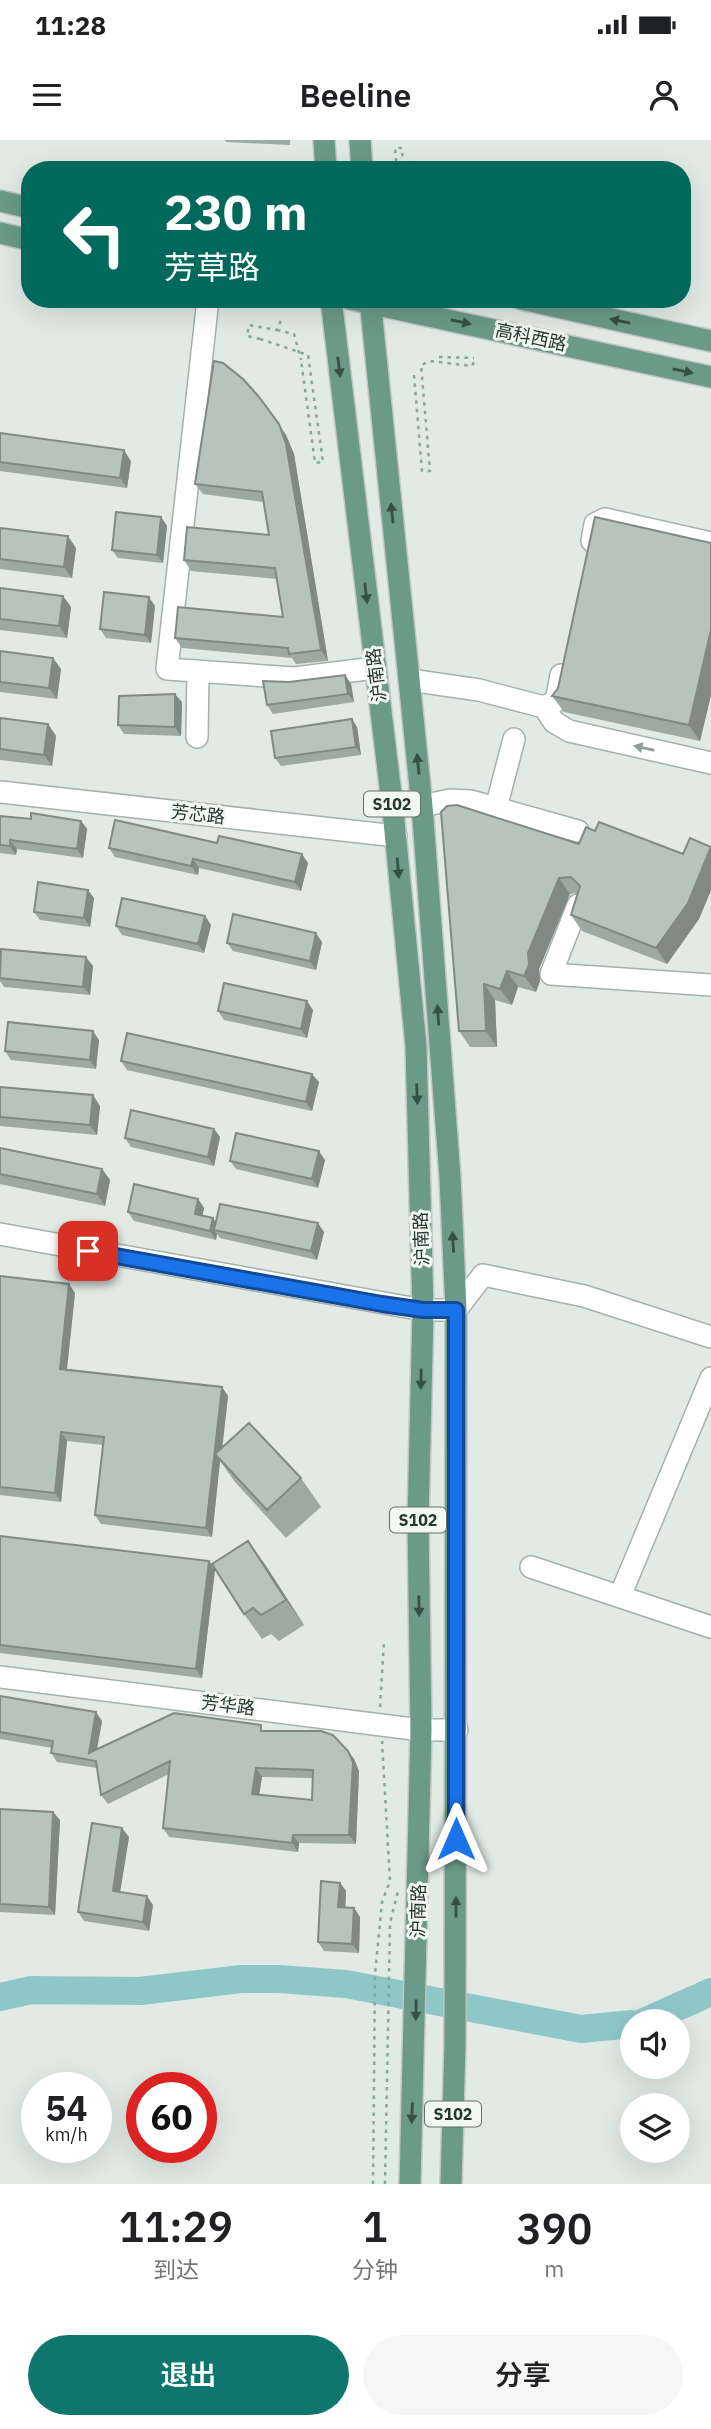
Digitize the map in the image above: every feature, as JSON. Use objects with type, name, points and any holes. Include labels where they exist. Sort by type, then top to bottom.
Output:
[{"type":"main road","points":[[324,140],[325,161]]},
{"type":"main road","points":[[360,140],[361,161]]},
{"type":"main road","points":[[0,201],[21,206]]},
{"type":"main road","points":[[0,233],[21,238]]},
{"type":"main road","name":"沪南路","points":[[332,308],[396,836],[416,1046],[423,1310],[418,1521],[421,1730],[410,2184]]},
{"type":"main road","name":"沪南路","points":[[364,308],[410,680],[450,1177],[456,1310],[457,1730],[455,2044],[451,2184]]},
{"type":"main road","name":"高科西路","points":[[399,308],[711,377]]},
{"type":"main road","name":"高科西路","points":[[562,308],[711,341]]},
{"type":"street","points":[[207,308],[159,668],[294,678],[375,668]]},
{"type":"street","points":[[589,555],[595,524],[605,519],[711,543]]},
{"type":"street","points":[[410,680],[479,690],[544,707],[556,701],[568,648]]},
{"type":"street","points":[[197,737],[198,671]]},
{"type":"street","points":[[544,707],[554,722],[569,732],[711,763]]},
{"type":"street","points":[[496,808],[514,739]]},
{"type":"street","name":"芳芯路","points":[[0,792],[396,836]]},
{"type":"street","points":[[422,806],[461,800],[578,831]]},
{"type":"street","points":[[578,905],[551,974],[711,985]]},
{"type":"street","points":[[0,1234],[423,1310],[456,1310],[483,1275],[584,1296],[711,1337]]},
{"type":"street","points":[[620,1597],[711,1378]]},
{"type":"street","points":[[531,1567],[711,1627]]},
{"type":"street","name":"芳华路","points":[[0,1677],[421,1730],[457,1730]]},
{"type":"path","points":[[396,161],[395,148],[402,148],[403,161]]},
{"type":"path","points":[[277,330],[281,320]]},
{"type":"path","points":[[277,330],[249,325],[247,336],[260,339],[308,355],[323,462],[315,463],[301,360],[294,334],[277,330]]},
{"type":"path","points":[[414,375],[422,471],[430,471],[420,382],[421,365],[430,361],[471,366],[475,358],[439,357]]},
{"type":"path","points":[[373,2184],[375,1974],[382,1902],[390,1881],[380,1724],[384,1642]]},
{"type":"path","points":[[385,2184],[389,1972]]},
{"type":"building","points":[[214,361],[223,363],[243,379],[279,424],[286,444],[321,650],[289,654],[288,648],[175,638],[178,607],[283,617],[275,568],[184,560],[187,527],[269,535],[262,492],[195,484]]},
{"type":"building","points":[[0,433],[124,450],[120,478],[0,462]]},
{"type":"building","points":[[116,512],[161,517],[157,555],[112,550]]},
{"type":"building","points":[[595,517],[711,543],[711,630],[689,725],[552,696],[558,688]]},
{"type":"building","points":[[0,528],[68,536],[64,567],[0,559]]},
{"type":"building","points":[[0,588],[63,596],[59,626],[0,619]]},
{"type":"building","points":[[104,592],[149,597],[145,635],[100,629]]},
{"type":"building","points":[[0,651],[53,658],[49,688],[0,682]]},
{"type":"building","points":[[345,675],[348,694],[267,705],[263,681],[289,682]]},
{"type":"building","points":[[175,694],[175,727],[118,725],[119,696]]},
{"type":"building","points":[[0,718],[48,724],[44,755],[0,749]]},
{"type":"building","points":[[352,719],[356,747],[275,758],[271,731]]},
{"type":"building","points":[[457,805],[579,844],[586,827],[595,831],[599,822],[683,854],[690,838],[711,847],[688,903],[656,948],[571,915],[580,886],[571,877],[559,878],[528,953],[529,965],[524,976],[507,971],[500,989],[484,984],[486,1031],[459,1031],[441,812],[447,806]]},
{"type":"building","points":[[31,813],[81,821],[77,849],[10,840],[10,846],[0,845],[0,816],[31,819]]},
{"type":"building","points":[[115,820],[217,843],[219,836],[302,854],[295,882],[193,859],[191,866],[109,848]]},
{"type":"building","points":[[38,882],[88,890],[84,918],[34,912]]},
{"type":"building","points":[[122,898],[205,916],[198,944],[116,926]]},
{"type":"building","points":[[233,914],[316,933],[310,961],[227,943]]},
{"type":"building","points":[[1,949],[86,957],[83,987],[0,978]]},
{"type":"building","points":[[224,983],[307,1001],[301,1029],[218,1011]]},
{"type":"building","points":[[8,1022],[93,1031],[90,1060],[5,1051]]},
{"type":"building","points":[[127,1033],[312,1074],[306,1102],[121,1061]]},
{"type":"building","points":[[0,1087],[93,1095],[90,1125],[0,1117]]},
{"type":"building","points":[[131,1110],[214,1129],[208,1157],[125,1138]]},
{"type":"building","points":[[236,1133],[319,1151],[312,1179],[230,1161]]},
{"type":"building","points":[[0,1148],[102,1169],[97,1194],[0,1174]]},
{"type":"building","points":[[134,1184],[198,1199],[195,1214],[213,1218],[210,1231],[128,1212]]},
{"type":"building","points":[[220,1204],[318,1223],[311,1251],[214,1230]]},
{"type":"building","points":[[0,1276],[69,1284],[60,1369],[222,1387],[206,1528],[95,1515],[104,1437],[61,1432],[55,1493],[0,1487]]},
{"type":"building","points":[[249,1423],[301,1478],[267,1510],[215,1454]]},
{"type":"building","points":[[0,1536],[209,1561],[196,1669],[0,1645]]},
{"type":"building","points":[[248,1541],[286,1600],[261,1615],[253,1608],[244,1614],[212,1564]]},
{"type":"building","points":[[0,1696],[96,1712],[89,1753],[174,1713],[261,1725],[261,1731],[321,1731],[333,1735],[348,1751],[353,1762],[349,1835],[293,1835],[292,1843],[163,1828],[170,1761],[101,1795],[96,1761],[51,1753],[53,1741],[0,1732]],"holes":[[[256,1768],[313,1770],[312,1800],[252,1794]]]},
{"type":"building","points":[[0,1809],[53,1812],[49,1907],[0,1904]]},
{"type":"building","points":[[92,1823],[122,1828],[113,1891],[147,1896],[143,1922],[78,1912]]},
{"type":"building","points":[[321,1881],[340,1883],[338,1907],[354,1908],[352,1944],[318,1942]]},
{"type":"waterway","points":[[0,1997],[31,1990],[140,1991],[241,1979],[279,1979],[346,1984],[581,2029],[620,2025]]},
{"type":"waterway","points":[[673,2009],[711,1992]]},
{"type":"route","points":[[88,1251],[382,1304],[423,1310],[456,1310],[456,1839]]}]
